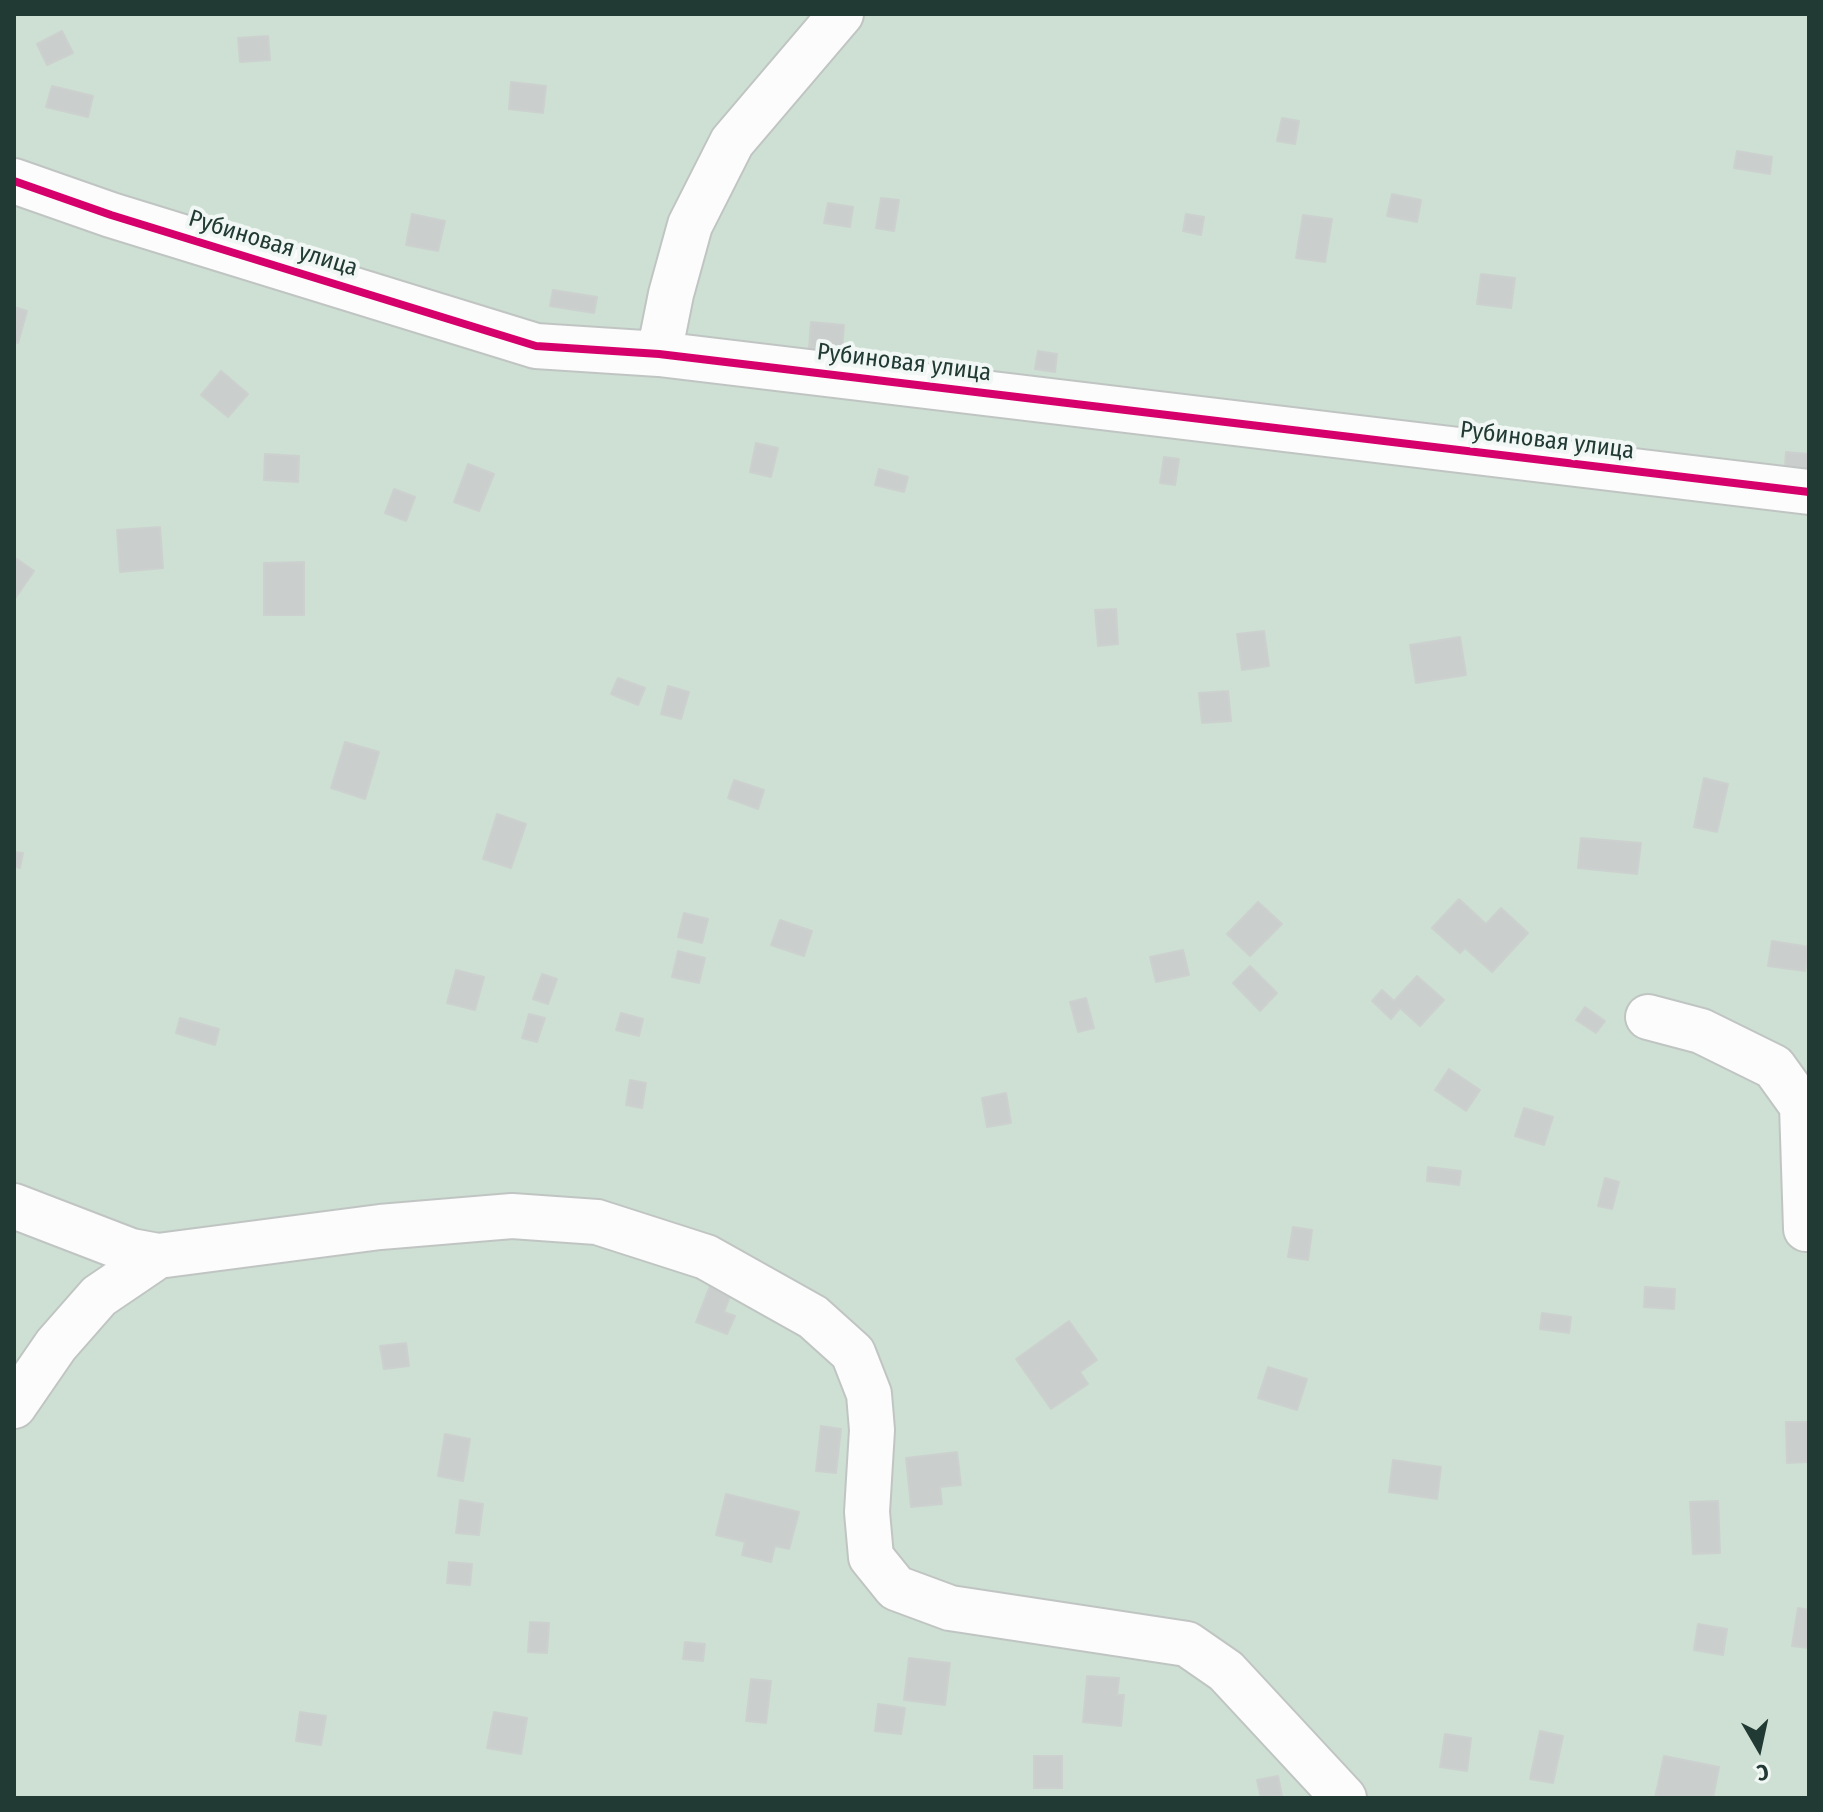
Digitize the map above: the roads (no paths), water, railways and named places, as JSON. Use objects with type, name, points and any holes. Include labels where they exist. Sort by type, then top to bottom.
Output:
[{"type":"street","points":[[659,354],[690,225],[732,142],[841,14]]},
{"type":"street","name":"Рубиновая улица","points":[[14,181],[111,215],[536,346],[659,354],[1809,492]]},
{"type":"street","points":[[1648,1017],[1701,1031],[1774,1067],[1802,1106],[1806,1229],[1809,1229]]},
{"type":"street","points":[[14,1206],[131,1251],[158,1256],[380,1227],[512,1216],[597,1222],[706,1257],[813,1317],[853,1353],[869,1394],[872,1430],[867,1512],[871,1557],[896,1588],[950,1608],[1187,1644],[1226,1671],[1344,1798]]},
{"type":"street","points":[[14,1406],[56,1345],[99,1296],[158,1256]]}]
